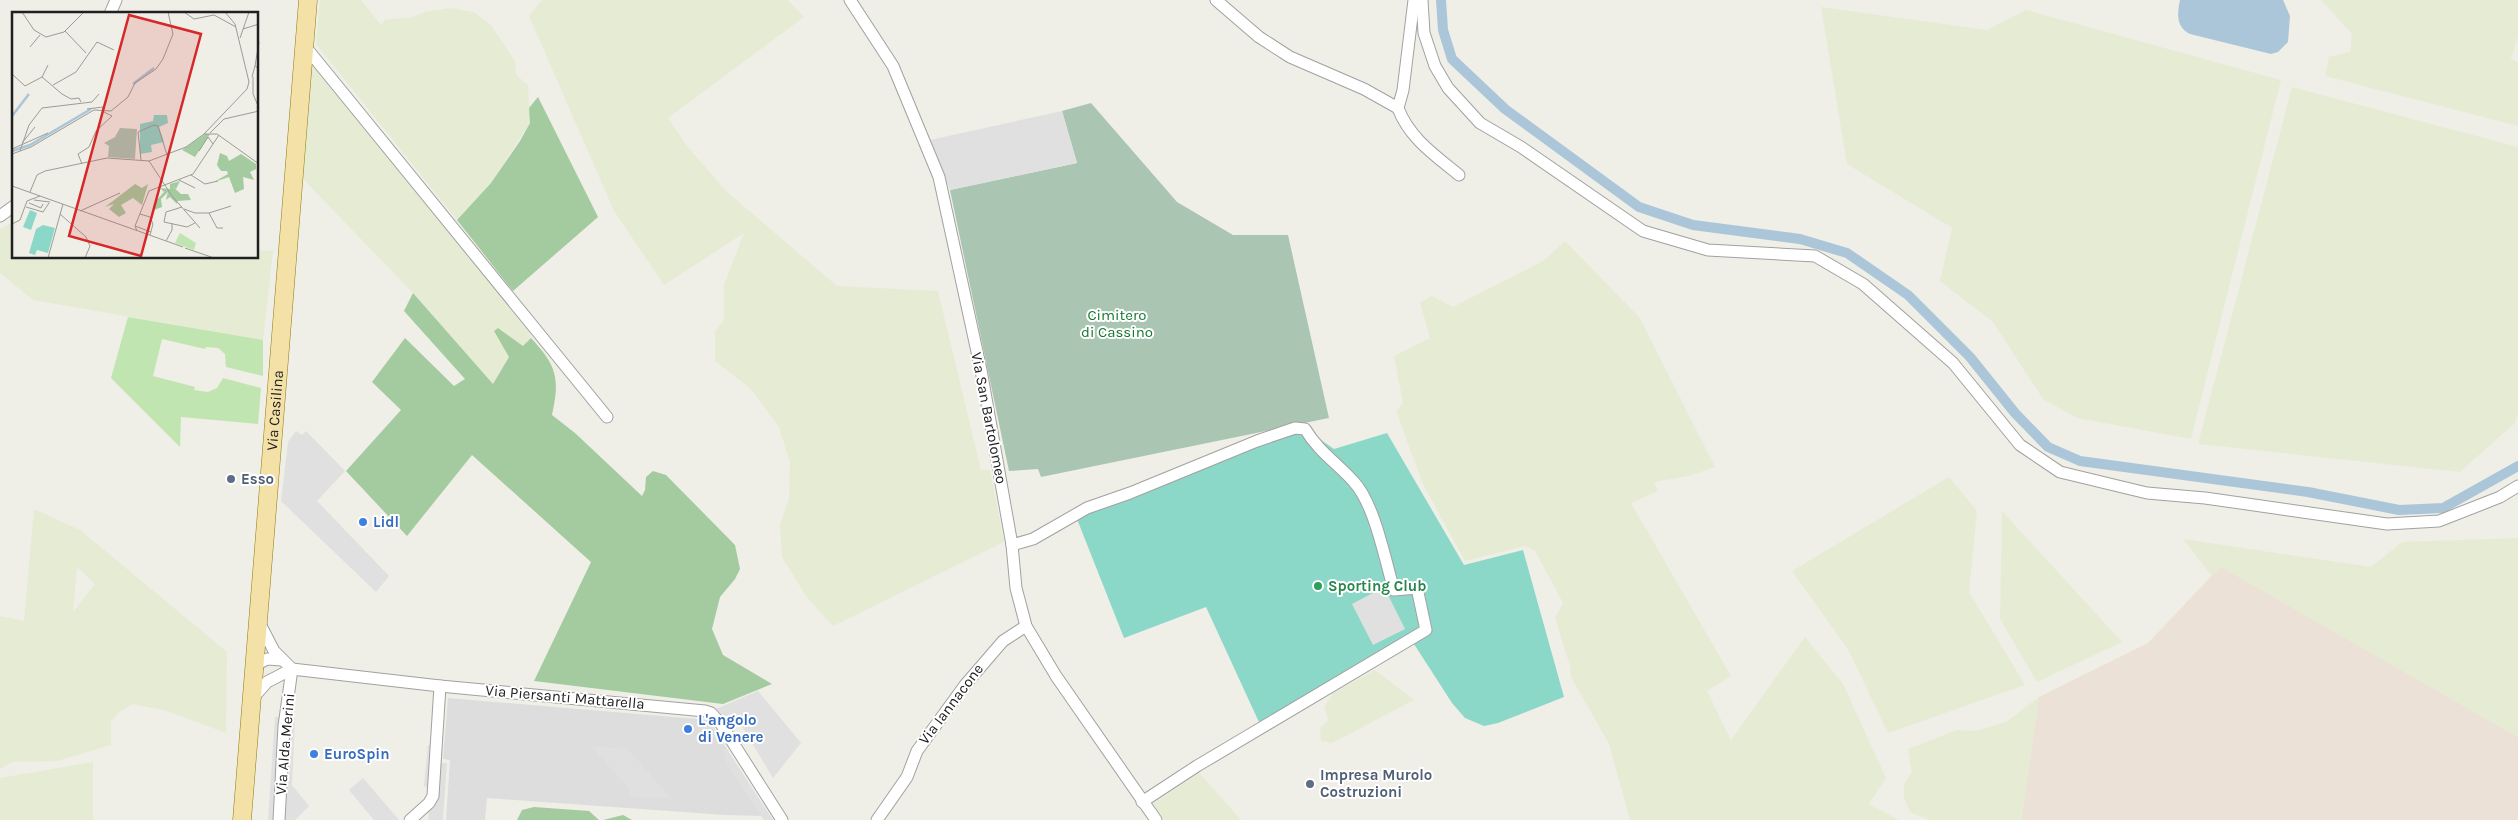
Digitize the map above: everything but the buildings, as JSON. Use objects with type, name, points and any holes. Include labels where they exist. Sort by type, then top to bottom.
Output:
[{"type":"main road","name":"Via Casilina","points":[[242,820],[308,0]]},
{"type":"street","points":[[111,12],[116,0]]},
{"type":"street","name":"Via San Bartolomeo","points":[[850,0],[893,66],[939,177],[980,370],[1012,545],[1016,588],[1026,626],[1056,676],[1156,820]]},
{"type":"street","points":[[1216,0],[1259,37],[1290,57],[1364,89],[1398,108]]},
{"type":"street","points":[[1414,0],[1403,90],[1398,108],[1402,119],[1423,146],[1459,175]]},
{"type":"street","points":[[1422,0],[1424,33],[1435,66],[1448,88],[1480,123],[1521,147],[1644,231],[1708,250],[1815,256],[1862,284],[1953,363],[2020,445],[2060,472],[2147,493],[2205,498],[2387,524],[2439,521],[2500,497],[2518,486]]},
{"type":"street","points":[[304,45],[607,417]]},
{"type":"street","points":[[0,216],[12,207]]},
{"type":"street","points":[[1012,545],[1033,539],[1087,508],[1130,493],[1258,441],[1295,428],[1305,429],[1316,447],[1355,483],[1360,491],[1373,515],[1394,590],[1417,588],[1426,630],[1197,766],[1142,802]]},
{"type":"street","points":[[251,700],[267,682],[292,669],[282,660],[267,640],[258,619]]},
{"type":"street","name":"Via Iannacone","points":[[877,820],[907,777],[917,751],[983,662],[1003,641],[1026,626]]},
{"type":"street","points":[[276,676],[265,675],[254,666],[266,659],[282,660]]},
{"type":"street","name":"Via Piersanti Mattarella","points":[[292,669],[440,686],[708,712],[721,724],[782,820]]},
{"type":"street","name":"Via Alda Merini","points":[[278,820],[284,726],[292,669]]},
{"type":"street","points":[[410,820],[434,796],[440,686]]},
{"type":"shaded area","points":[[2180,0],[2283,0],[2290,16],[2288,42],[2278,52],[2271,54],[2190,34],[2180,24],[2178,10]]},
{"type":"shaded area","points":[[1062,111],[1077,163],[950,190],[930,140]]},
{"type":"shaded area","name":"Sporting Club","points":[[1305,429],[1334,449],[1387,433],[1464,565],[1523,550],[1564,697],[1498,723],[1484,726],[1465,718],[1452,703],[1414,644],[1264,733],[1206,607],[1124,638],[1075,514]]},
{"type":"shaded area","points":[[296,431],[302,435],[306,431],[345,471],[317,501],[389,576],[376,592],[281,501],[288,442]]},
{"type":"shaded area","points":[[2221,566],[2518,737],[2518,820],[2021,820],[2039,697],[2148,643]]},
{"type":"shaded area","points":[[1384,587],[1405,629],[1373,645],[1352,604]]},
{"type":"shaded area","points":[[758,691],[801,743],[773,778],[734,713],[724,717],[716,709]]},
{"type":"shaded area","points":[[448,698],[709,720],[768,816],[725,815],[487,798],[485,820],[446,820],[450,760],[443,759]]},
{"type":"shaded area","points":[[275,717],[295,718],[292,785],[309,806],[295,820],[268,820]]},
{"type":"shaded area","points":[[428,745],[441,746],[440,763],[447,763],[443,820],[428,820],[429,814],[421,807],[428,798],[429,788],[424,786]]},
{"type":"shaded area","points":[[591,746],[628,749],[671,798],[631,797],[628,788]]},
{"type":"shaded area","points":[[726,748],[773,820],[764,820],[745,793],[727,764],[723,750]]},
{"type":"shaded area","points":[[363,778],[399,820],[374,820],[349,790]]},
{"type":"green space","points":[[320,0],[361,0],[381,25],[385,20],[412,17],[425,12],[451,8],[474,12],[491,25],[515,61],[516,75],[528,85],[530,123],[491,183],[457,220],[316,44]]},
{"type":"green space","points":[[542,0],[788,0],[804,17],[668,118],[687,146],[727,192],[837,286],[938,291],[981,470],[990,470],[1004,542],[833,626],[806,596],[782,557],[780,525],[789,498],[790,463],[779,427],[751,389],[715,361],[715,332],[724,320],[724,285],[744,233],[664,285],[614,211],[529,16]]},
{"type":"green space","points":[[2321,0],[2518,0],[2518,35],[2511,59],[2518,62],[2518,126],[2325,76],[2329,57],[2350,52],[2352,34]]},
{"type":"green space","points":[[1821,7],[1987,30],[2026,10],[2281,80],[2191,439],[2077,418],[2043,399],[1993,322],[1940,281],[1952,228],[1847,164]]},
{"type":"green space","points":[[312,58],[529,329],[531,338],[523,346],[498,328],[509,357],[493,384],[413,293],[303,179]]},
{"type":"green space","points":[[2292,87],[2518,147],[2518,412],[2515,423],[2460,472],[2198,444]]},
{"type":"green space","points":[[538,97],[598,217],[513,291],[457,220],[491,183],[520,141],[530,123],[529,108]]},
{"type":"green space","name":"Cimitero di Cassino","points":[[1091,103],[1177,202],[1233,235],[1288,235],[1329,418],[1041,477],[1038,469],[1009,471],[950,190],[1077,163],[1062,111]]},
{"type":"green space","points":[[12,223],[12,259],[259,259],[259,250],[273,251],[263,340],[33,300],[0,273],[0,229]]},
{"type":"green space","points":[[1565,241],[1640,318],[1715,467],[1689,476],[1654,482],[1658,491],[1631,503],[1731,676],[1707,691],[1731,740],[1805,637],[1843,684],[1886,778],[1869,804],[1899,820],[1630,820],[1609,744],[1571,677],[1570,666],[1555,618],[1563,603],[1535,551],[1525,546],[1465,561],[1423,484],[1396,411],[1403,403],[1394,356],[1430,338],[1420,302],[1432,296],[1453,307],[1543,261]]},
{"type":"green space","points":[[413,293],[493,384],[509,357],[494,331],[498,328],[523,346],[531,338],[546,357],[554,373],[556,391],[552,415],[575,433],[642,496],[645,490],[646,477],[653,471],[666,475],[735,545],[740,569],[735,579],[720,597],[712,629],[723,655],[772,684],[723,704],[534,681],[591,562],[472,455],[407,536],[346,471],[401,410],[372,382],[405,338],[454,386],[465,379],[404,311]]},
{"type":"green space","points":[[128,317],[263,340],[263,376],[226,367],[225,354],[218,348],[206,347],[205,349],[162,339],[153,376],[195,387],[194,390],[208,392],[217,388],[223,378],[261,388],[258,424],[181,417],[180,447],[111,378]]},
{"type":"green space","points":[[1949,477],[1977,511],[1969,592],[2025,685],[1888,733],[1848,649],[1792,571]]},
{"type":"green space","points":[[34,509],[80,530],[227,652],[226,733],[167,711],[133,704],[118,713],[111,722],[111,745],[57,761],[12,762],[0,769],[0,616],[24,621]],"holes":[[[77,567],[95,584],[74,611],[73,611]]]},
{"type":"green space","points":[[2002,511],[2122,642],[2037,682],[2000,619]]},
{"type":"green space","points":[[2518,538],[2518,737],[2221,567],[2212,576],[2183,539],[2371,567],[2402,542]]},
{"type":"green space","points":[[1375,670],[1414,700],[1332,743],[1321,741],[1320,728],[1329,720],[1324,708],[1333,693]]},
{"type":"green space","points":[[2039,697],[2021,820],[1929,820],[1910,812],[1904,798],[1904,784],[1912,772],[1908,749],[1957,730],[1975,731],[2006,722]]},
{"type":"green space","points":[[93,762],[93,820],[0,820],[0,778]]},
{"type":"green space","points":[[1199,773],[1241,820],[1165,820],[1153,804]]},
{"type":"green space","points":[[534,807],[589,811],[599,820],[517,820],[522,810]]},
{"type":"green space","points":[[623,815],[632,820],[603,820]]},
{"type":"waterway","points":[[1441,0],[1443,30],[1452,59],[1505,109],[1639,207],[1693,225],[1800,239],[1847,253],[1908,295],[1970,357],[2015,413],[2048,447],[2080,461],[2308,492],[2399,510],[2443,508],[2518,466]]},
{"type":"place","name":"Esso","points":[[231,479]]},
{"type":"place","name":"Lidl","points":[[363,522]]},
{"type":"place","name":"Sporting Club","points":[[1318,586]]},
{"type":"place","name":"L'angolo di Venere","points":[[688,729]]},
{"type":"place","name":"EuroSpin","points":[[314,754]]},
{"type":"place","name":"Impresa Murolo Costruzioni","points":[[1310,784]]}]
